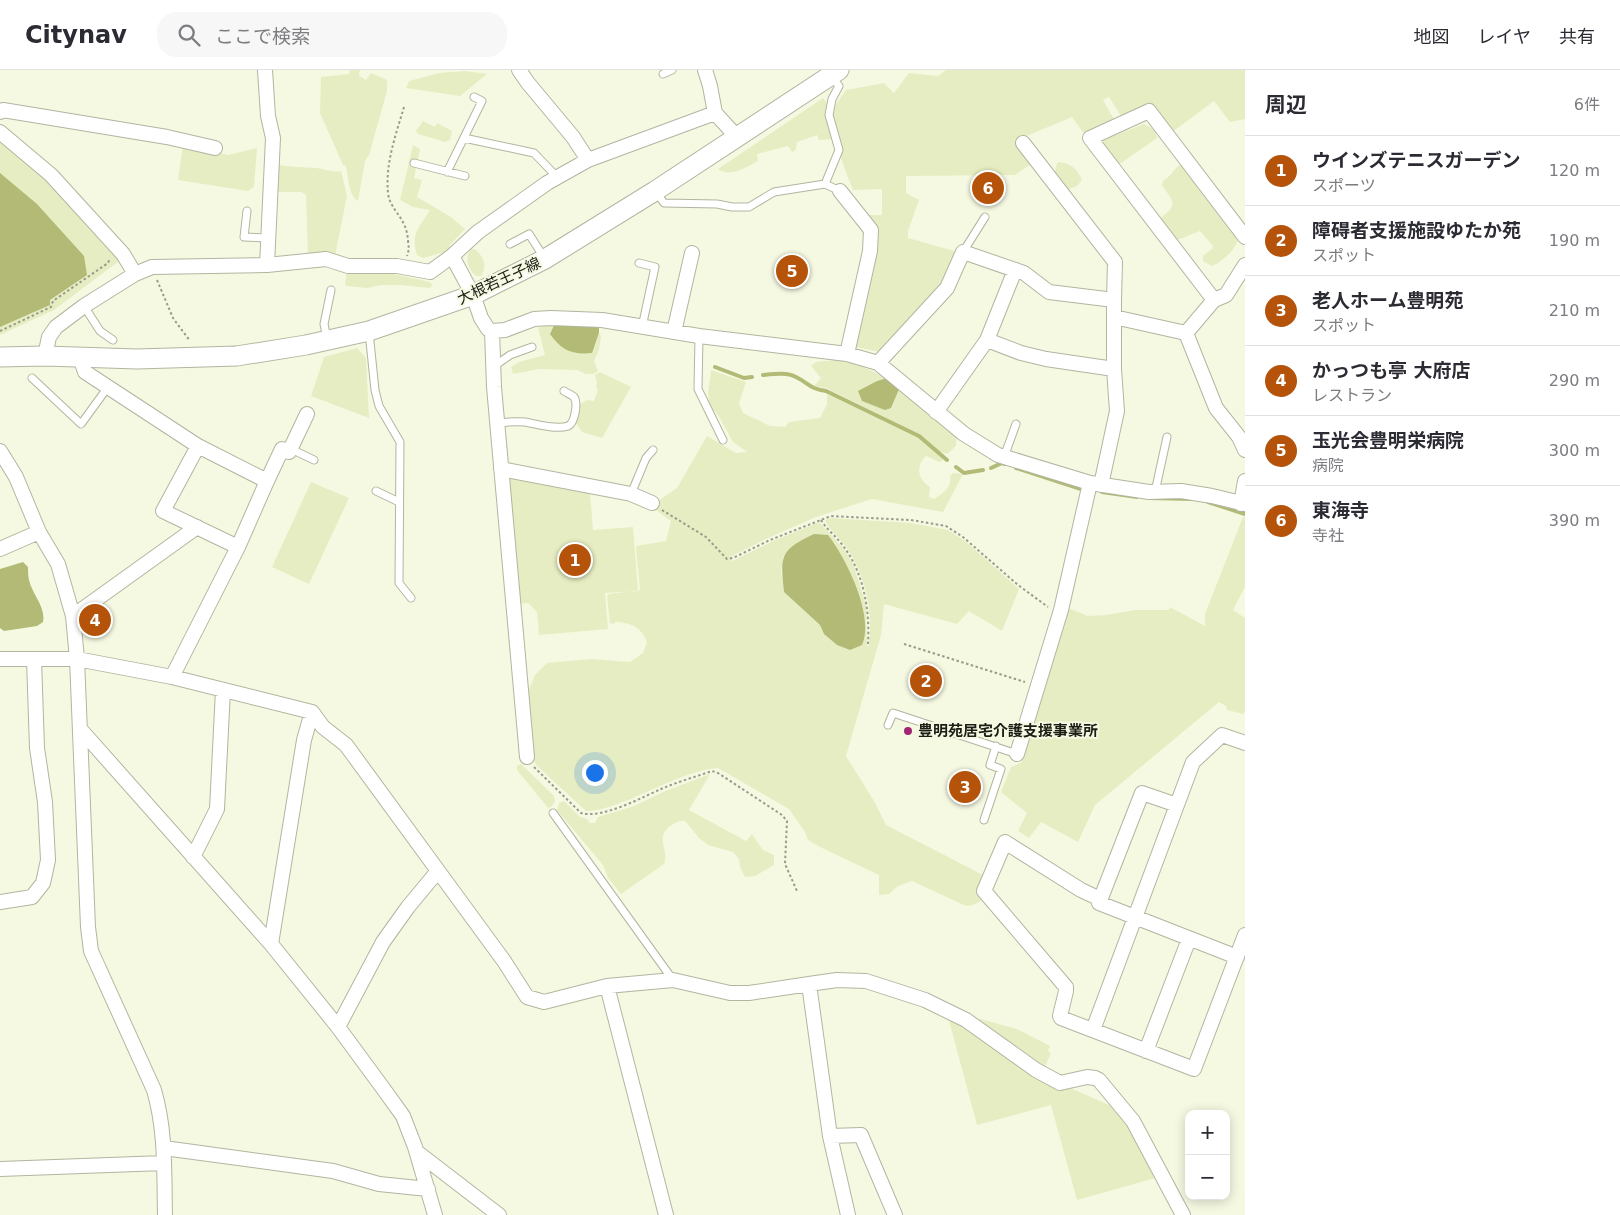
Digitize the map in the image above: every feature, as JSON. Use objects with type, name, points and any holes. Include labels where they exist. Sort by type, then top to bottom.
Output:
[{"type":"street","points":[[265,70],[268,116],[273,138],[267,265]]},
{"type":"street","points":[[705,70],[716,113],[737,137]]},
{"type":"street","points":[[522,71],[573,137],[588,160]]},
{"type":"street","name":"大根若王子線","points":[[0,357],[196,358],[237,356],[328,341],[369,331],[473,295],[545,259],[835,73]]},
{"type":"street","points":[[0,112],[3,110],[215,148]]},
{"type":"street","points":[[1214,300],[1090,138],[1149,111],[1245,237]]},
{"type":"street","points":[[45,356],[49,338],[56,327],[84,306],[135,274],[152,267],[267,265],[326,259],[348,266],[403,267],[430,272],[452,256],[478,232],[557,177],[588,160],[716,113]]},
{"type":"street","points":[[0,132],[51,175],[123,254],[135,274]]},
{"type":"street","points":[[1017,754],[1118,411],[1114,369],[1114,262],[1023,143]]},
{"type":"street","points":[[840,191],[871,230],[870,251],[847,354]]},
{"type":"street","points":[[878,363],[947,288],[963,252],[1024,273],[1049,292],[1114,300]]},
{"type":"street","points":[[674,332],[692,253]]},
{"type":"street","points":[[452,256],[473,295],[481,318],[488,329],[492,331],[505,330],[534,319],[602,320],[699,336],[847,354],[878,363],[936,412],[974,441],[998,456],[1095,484],[1155,492],[1182,491],[1243,504],[1245,481]]},
{"type":"street","points":[[1186,333],[1214,300],[1226,295],[1245,265]]},
{"type":"street","points":[[936,412],[987,340],[1015,270]]},
{"type":"street","points":[[1114,317],[1186,333]]},
{"type":"street","points":[[492,331],[497,424],[527,757]]},
{"type":"street","points":[[1186,333],[1216,408],[1239,437],[1245,450]]},
{"type":"street","points":[[987,340],[1021,353],[1046,359],[1114,369]]},
{"type":"street","points":[[80,357],[85,372],[198,446],[267,481]]},
{"type":"street","points":[[172,677],[238,547],[282,449],[289,452],[308,414]]},
{"type":"street","points":[[198,446],[163,511],[238,547]]},
{"type":"street","points":[[0,451],[16,477],[39,532],[58,564],[73,616],[81,730],[88,927],[91,951],[154,1090],[160,1110],[164,1156],[165,1215]]},
{"type":"street","points":[[501,469],[630,494],[652,503]]},
{"type":"street","points":[[73,616],[197,527]]},
{"type":"street","points":[[0,549],[39,532]]},
{"type":"street","points":[[0,659],[77,659],[172,677],[312,712],[323,727],[346,746],[437,872],[504,960],[527,997],[544,1002],[607,986],[673,980],[730,992],[749,993],[837,980],[866,981],[925,1000],[966,1020],[1036,1070],[1060,1083],[1087,1077],[1095,1078],[1099,1080],[1133,1121],[1184,1215]]},
{"type":"street","points":[[0,902],[32,897],[43,884],[48,860],[45,802],[37,748],[34,659]]},
{"type":"street","points":[[193,857],[217,809],[223,690]]},
{"type":"street","points":[[270,944],[304,740],[312,712]]},
{"type":"street","points":[[81,730],[270,944],[338,1028],[403,1116],[417,1152],[435,1215]]},
{"type":"street","points":[[1093,1030],[1193,762],[1222,735],[1245,743]]},
{"type":"street","points":[[1177,806],[1142,793],[1099,903],[1236,957]]},
{"type":"street","points":[[1100,899],[1081,890],[1005,842],[984,891],[1066,987],[1061,1018],[1194,1069],[1245,935]]},
{"type":"street","points":[[338,1028],[383,942],[408,906],[437,872]]},
{"type":"street","points":[[1146,1051],[1188,938]]},
{"type":"street","points":[[809,984],[830,1136],[848,1215]]},
{"type":"street","points":[[607,986],[666,1215]]},
{"type":"street","points":[[830,1136],[861,1135],[895,1215]]},
{"type":"street","points":[[417,1152],[499,1215]]},
{"type":"street","points":[[0,1169],[164,1156],[333,1172],[380,1184],[428,1189]]},
{"type":"lane","points":[[663,74],[672,70]]},
{"type":"lane","points":[[825,184],[839,150],[829,115],[832,99],[839,86],[835,73]]},
{"type":"lane","points":[[447,172],[482,101],[474,97]]},
{"type":"lane","points":[[464,138],[534,153],[557,177]]},
{"type":"lane","points":[[414,164],[465,176]]},
{"type":"lane","points":[[655,190],[664,203],[717,204],[732,207],[749,207],[774,192],[825,184],[840,191]]},
{"type":"lane","points":[[247,211],[244,237],[268,238]]},
{"type":"lane","points":[[963,252],[985,217]]},
{"type":"lane","points":[[510,244],[529,234],[545,259]]},
{"type":"lane","points":[[639,263],[655,267],[642,327]]},
{"type":"lane","points":[[328,341],[324,324],[331,290]]},
{"type":"lane","points":[[84,306],[100,331],[113,340]]},
{"type":"lane","points":[[369,331],[375,390],[379,406],[400,442],[399,583],[411,598]]},
{"type":"lane","points":[[699,336],[698,389],[724,440]]},
{"type":"lane","points":[[493,367],[510,355],[532,347]]},
{"type":"lane","points":[[32,378],[81,424],[108,387]]},
{"type":"lane","points":[[497,424],[512,422],[554,426],[571,425],[576,402],[574,397],[564,391]]},
{"type":"lane","points":[[1004,457],[1016,424]]},
{"type":"lane","points":[[1155,492],[1167,437]]},
{"type":"lane","points":[[291,449],[314,460]]},
{"type":"lane","points":[[630,494],[646,458],[653,450]]},
{"type":"lane","points":[[376,491],[399,502]]},
{"type":"lane","points":[[888,725],[892,713],[1017,754]]},
{"type":"lane","points":[[984,820],[1002,769],[990,765],[996,746]]},
{"type":"lane","points":[[553,813],[673,980]]},
{"type":"path","points":[[403,267],[409,252],[408,231],[390,202],[387,178],[392,149],[404,107]]},
{"type":"path","points":[[0,331],[51,307],[53,301],[108,263],[116,246]]},
{"type":"path","points":[[152,267],[173,318],[193,345]]},
{"type":"path","points":[[652,503],[706,536],[727,559],[832,516],[911,520],[946,526],[963,537],[1018,585],[1059,615]]},
{"type":"path","points":[[821,519],[846,549],[855,565],[869,615],[868,644]]},
{"type":"path","points":[[904,644],[1037,686]]},
{"type":"path","points":[[527,757],[535,768],[581,813],[589,816],[634,802],[662,789],[712,771],[718,773],[782,815],[787,821],[785,864],[797,891]]},
{"type":"shaded area","points":[[350,70],[360,70],[359,76],[366,80],[371,73],[387,80],[387,91],[369,155],[365,161],[358,201],[351,191],[346,166],[343,165],[320,113],[321,77],[349,74]]},
{"type":"shaded area","points":[[946,70],[1245,70],[1245,119],[1230,122],[1214,101],[1171,133],[1153,105],[1122,118],[1109,97],[1103,100],[1115,121],[1085,135],[1072,117],[1024,137],[1034,162],[1015,175],[906,176],[906,193],[919,200],[908,231],[908,238],[958,252],[941,285],[880,352],[856,347],[853,345],[874,251],[863,215],[882,215],[882,189],[853,190],[835,138],[832,105],[836,104],[846,90],[884,83],[894,93],[909,73],[938,76]]},
{"type":"shaded area","points":[[466,71],[487,74],[460,96],[406,88],[409,81],[439,73]]},
{"type":"shaded area","points":[[823,98],[827,103],[827,117],[835,139],[819,140],[817,135],[797,142],[796,150],[792,152],[788,146],[757,154],[758,161],[738,171],[728,172],[718,169]]},
{"type":"shaded area","points":[[423,121],[435,127],[437,123],[452,131],[450,140],[445,142],[418,134],[416,131]]},
{"type":"shaded area","points":[[1144,124],[1153,129],[1157,138],[1117,164],[1102,144],[1103,140]]},
{"type":"shaded area","points":[[0,139],[41,175],[119,261],[54,310],[0,335]]},
{"type":"shaded area","points":[[183,145],[228,155],[257,148],[254,187],[248,191],[178,180]]},
{"type":"shaded area","points":[[413,145],[420,149],[418,159],[413,161],[416,169],[414,178],[422,180],[417,197],[451,217],[465,229],[450,245],[448,251],[423,258],[417,255],[415,236],[430,210],[413,207],[400,200]]},
{"type":"shaded area","points":[[1058,162],[1070,165],[1078,172],[1082,180],[1077,186],[1067,190],[1055,174]]},
{"type":"shaded area","points":[[1181,164],[1184,164],[1238,239],[1235,247],[1228,255],[1212,266],[1203,261],[1203,256],[1213,246],[1200,231],[1175,241],[1159,219],[1172,206],[1171,199],[1162,185],[1163,181]]},
{"type":"shaded area","points":[[278,165],[317,168],[335,172],[341,171],[347,196],[335,256],[308,256],[306,195],[301,192],[275,192]]},
{"type":"shaded area","points":[[0,173],[37,204],[84,256],[87,275],[50,300],[50,305],[0,327]]},
{"type":"shaded area","points":[[471,249],[475,249],[484,261],[484,269],[481,276],[476,276],[469,267],[467,260]]},
{"type":"shaded area","points":[[347,272],[384,272],[430,282],[433,286],[429,288],[380,285],[368,288],[346,286]]},
{"type":"shaded area","points":[[555,323],[550,333],[565,348],[580,349],[595,346],[599,333],[601,336],[599,350],[594,361],[598,371],[593,374],[586,374],[577,370],[539,369],[513,374],[511,367],[519,362],[545,355],[538,328]]},
{"type":"shaded area","points":[[555,323],[599,324],[599,333],[592,353],[573,352],[558,344],[550,334]]},
{"type":"shaded area","points":[[357,348],[366,358],[369,418],[311,396],[324,357]]},
{"type":"shaded area","points":[[836,360],[859,365],[887,378],[877,381],[891,408],[900,387],[957,434],[956,446],[947,454],[938,451],[919,434],[826,388],[814,386],[821,378],[811,366],[816,362]]},
{"type":"shaded area","points":[[711,370],[746,382],[739,403],[743,413],[770,426],[785,427],[789,422],[820,418],[827,404],[827,394],[918,437],[942,458],[943,461],[939,462],[926,456],[920,464],[919,473],[923,481],[930,487],[929,497],[934,499],[944,492],[950,483],[950,476],[953,473],[963,474],[943,512],[872,499],[816,517],[730,557],[732,561],[819,522],[845,550],[854,566],[866,605],[867,647],[869,645],[870,620],[867,595],[863,582],[854,559],[825,520],[831,518],[911,523],[948,530],[965,541],[1019,589],[1002,631],[969,611],[957,624],[884,604],[881,635],[846,756],[874,801],[886,825],[985,876],[978,894],[981,901],[966,906],[912,881],[898,886],[889,894],[879,895],[879,875],[808,840],[805,832],[789,809],[718,768],[678,778],[612,806],[586,811],[536,765],[529,749],[527,694],[535,675],[547,663],[591,659],[630,662],[643,653],[647,642],[639,630],[626,623],[610,623],[607,596],[609,594],[640,590],[636,546],[666,541],[671,521],[653,508],[661,499],[677,488],[707,436],[736,453],[747,452],[733,442],[718,415],[710,406],[708,394]],"holes":[[[784,555],[837,645],[824,634],[820,625],[784,592],[781,571]]]},
{"type":"shaded area","points":[[600,372],[631,387],[602,438],[582,432],[576,423],[576,407],[587,400],[594,401],[598,390],[595,375]]},
{"type":"shaded area","points":[[887,378],[900,387],[891,408],[885,410],[862,401],[858,391]]},
{"type":"shaded area","points":[[510,476],[590,492],[593,530],[633,527],[638,591],[605,593],[608,629],[539,635],[537,612],[528,603],[517,604],[507,479]]},
{"type":"shaded area","points":[[311,482],[349,498],[309,584],[272,567]]},
{"type":"shaded area","points":[[1243,517],[1245,517],[1245,587],[1233,610],[1245,618],[1245,711],[1243,714],[1227,710],[1226,706],[1219,702],[1095,805],[1078,842],[1041,822],[1029,838],[1018,831],[1027,813],[1001,792],[1011,767],[1021,763],[1068,608],[1088,616],[1135,610],[1169,610],[1170,607],[1205,626],[1205,614]]},
{"type":"shaded area","points":[[814,534],[828,535],[835,545],[850,572],[862,604],[865,633],[862,645],[850,650],[837,645],[824,634],[820,625],[784,592],[782,570],[785,556],[794,545]]},
{"type":"shaded area","points":[[23,562],[28,567],[29,580],[41,606],[43,622],[37,626],[4,631],[0,628],[0,569]]},
{"type":"shaded area","points":[[521,764],[554,796],[555,801],[552,806],[548,808],[517,770],[517,766]]},
{"type":"shaded area","points":[[710,774],[689,810],[746,841],[752,834],[763,850],[774,855],[774,865],[755,876],[745,877],[740,867],[739,859],[733,852],[708,845],[699,838],[685,821],[681,821],[670,826],[663,835],[664,864],[621,894],[608,878],[603,865],[557,810],[559,803],[564,801],[580,817],[587,819],[590,823],[595,823],[598,817],[634,806],[663,792]]},
{"type":"shaded area","points":[[947,1013],[1066,1086],[1109,1105],[1118,1107],[1159,1177],[1077,1200],[1051,1105],[977,1125]]},
{"type":"shaded area","points":[[973,1017],[1017,1029],[1050,1046],[1048,1051],[1051,1053],[1043,1071]]},
{"type":"waterway","points":[[715,367],[744,378],[752,377]]},
{"type":"waterway","points":[[763,375],[792,375],[812,387],[826,391],[919,436],[947,460]]},
{"type":"waterway","points":[[991,468],[1002,463],[1005,464]]},
{"type":"waterway","points":[[956,467],[964,473],[983,470]]},
{"type":"waterway","points":[[1016,468],[1081,489]]},
{"type":"waterway","points":[[1102,492],[1137,497]]},
{"type":"waterway","points":[[1149,498],[1192,499]]},
{"type":"waterway","points":[[1208,502],[1245,514]]},
{"type":"place","name":"東海寺","points":[[988,188]]},
{"type":"place","name":"玉光会豊明栄病院","points":[[792,271]]},
{"type":"place","name":"ウインズテニスガーデン","points":[[575,560]]},
{"type":"place","name":"かっつも亭 大府店","points":[[95,620]]},
{"type":"place","name":"障碍者支援施設ゆたか苑","points":[[926,681]]},
{"type":"place","name":"豊明苑居宅介護支援事業所","points":[[908,731]]},
{"type":"place","name":"老人ホーム豊明苑","points":[[965,787]]}]
